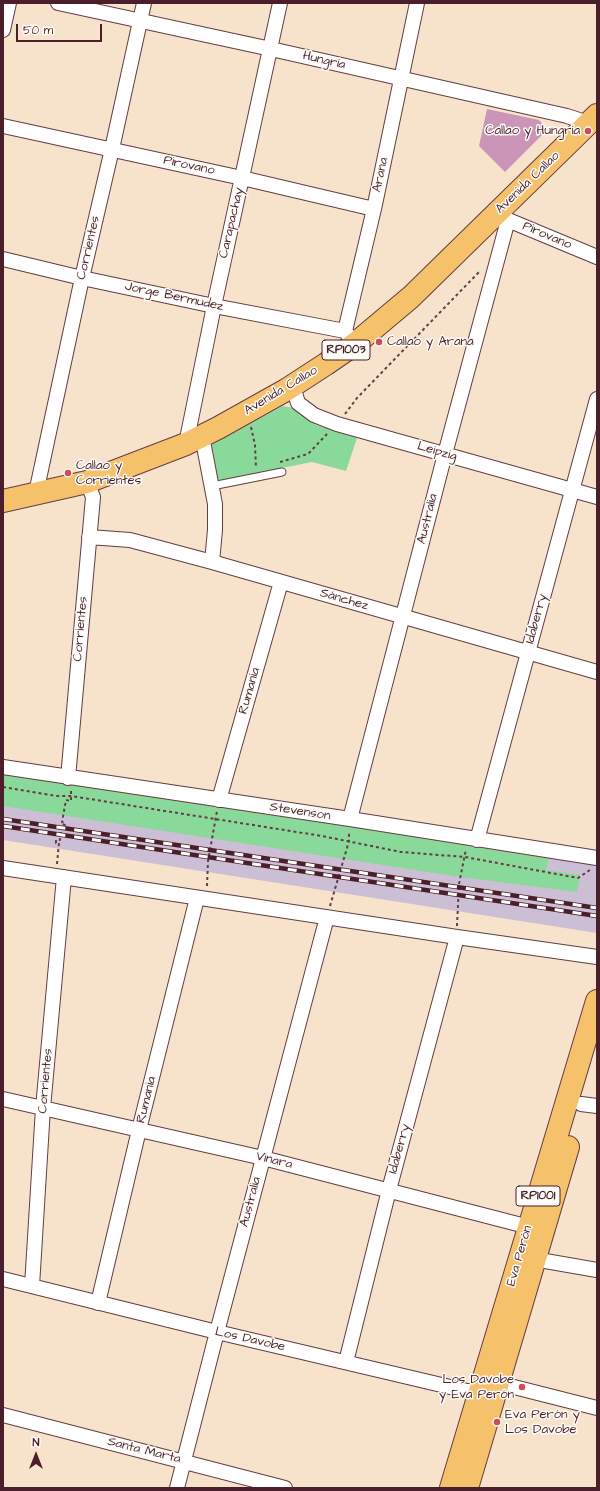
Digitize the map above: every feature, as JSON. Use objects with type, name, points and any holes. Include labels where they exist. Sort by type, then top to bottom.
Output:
[{"type":"main road","name":"Avenida Callao","points":[[3,501],[87,482],[194,440],[293,386],[350,337],[411,297],[504,215],[593,119]]},
{"type":"main road","name":"Eva Perón","points":[[467,1488],[489,1389],[528,1258],[597,1001]]},
{"type":"main road","name":"Eva Perón","points":[[536,1229],[589,1105],[597,1047]]},
{"type":"main road","name":"Eva Perón","points":[[451,1488],[489,1389]]},
{"type":"street","points":[[3,30],[9,3]]},
{"type":"street","name":"Hungría","points":[[58,3],[271,49],[567,116],[593,119]]},
{"type":"street","name":"Corrientes","points":[[36,494],[82,278],[144,3]]},
{"type":"street","name":"Carapachay","points":[[194,440],[214,306],[280,3]]},
{"type":"street","name":"Arana","points":[[350,337],[374,209],[417,3]]},
{"type":"street","name":"Pirovano","points":[[3,126],[242,178],[374,209]]},
{"type":"street","name":"Pirovano","points":[[504,215],[597,257]]},
{"type":"street","name":"Australia","points":[[350,819],[445,454],[504,215]]},
{"type":"street","name":"Jorge Bermudez","points":[[3,259],[82,278],[350,337]]},
{"type":"street","name":"Leipzig","points":[[293,386],[298,403],[314,415],[336,424],[597,497]]},
{"type":"street","name":"Idaberry","points":[[472,839],[528,652],[597,399]]},
{"type":"street","points":[[194,440],[212,486],[215,504],[215,530],[212,562]]},
{"type":"street","name":"Corrientes","points":[[68,778],[93,496],[87,482]]},
{"type":"street","name":"Sánchez","points":[[89,537],[130,540],[597,672]]},
{"type":"street","name":"Rumania","points":[[219,800],[281,582]]},
{"type":"street","name":"Stevenson","points":[[3,767],[68,778],[350,819],[472,839],[594,864]]},
{"type":"street","points":[[3,868],[597,957]]},
{"type":"street","name":"Corrientes","points":[[32,1286],[60,876]]},
{"type":"street","name":"Rumania","points":[[98,1303],[139,1130],[202,898]]},
{"type":"street","name":"Australia","points":[[177,1488],[327,917]]},
{"type":"street","name":"Idaberry","points":[[346,1362],[389,1190],[457,937]]},
{"type":"street","name":"Vinara","points":[[3,1099],[263,1158],[536,1229]]},
{"type":"street","points":[[528,1258],[597,1270]]},
{"type":"street","name":"Los Davobe","points":[[3,1279],[217,1332],[467,1391],[510,1386],[597,1408]]},
{"type":"street","name":"Santa Marta","points":[[3,1415],[285,1488]]},
{"type":"lane","points":[[212,486],[282,472]]},
{"type":"path","points":[[278,463],[308,454],[336,424],[357,398],[479,272]]},
{"type":"path","points":[[247,412],[255,445],[256,469],[263,467]]},
{"type":"path","points":[[60,876],[59,843],[56,843],[56,840],[60,840],[62,824],[65,825],[65,823],[62,822],[66,800],[71,801],[71,785],[68,778]]},
{"type":"path","points":[[3,787],[57,796],[71,796],[349,841],[401,852],[465,857],[578,878],[594,864]]},
{"type":"path","points":[[202,898],[219,800]]},
{"type":"path","points":[[327,917],[349,841],[350,819]]},
{"type":"path","points":[[457,937],[459,884],[465,857],[472,839]]},
{"type":"shaded area","points":[[3,772],[597,865],[597,933],[3,840]]},
{"type":"green space","points":[[283,406],[293,408],[316,425],[357,438],[346,471],[312,462],[217,481],[209,446]]},
{"type":"green space","points":[[3,771],[549,856],[546,870],[580,875],[577,892],[460,877],[3,806]]},
{"type":"building","points":[[487,109],[539,120],[547,130],[505,172],[479,146]]},
{"type":"railway","points":[[3,819],[597,908]]},
{"type":"railway","points":[[3,826],[597,916]]},
{"type":"place","name":"Callao y Hungría","points":[[588,131]]},
{"type":"place","name":"Callao y Arana","points":[[379,342]]},
{"type":"place","name":"Callao y Corrientes","points":[[68,473]]},
{"type":"place","name":"Los Davobe y Eva Perón","points":[[522,1387]]},
{"type":"place","name":"Eva Perón y Los Davobe","points":[[497,1422]]}]
